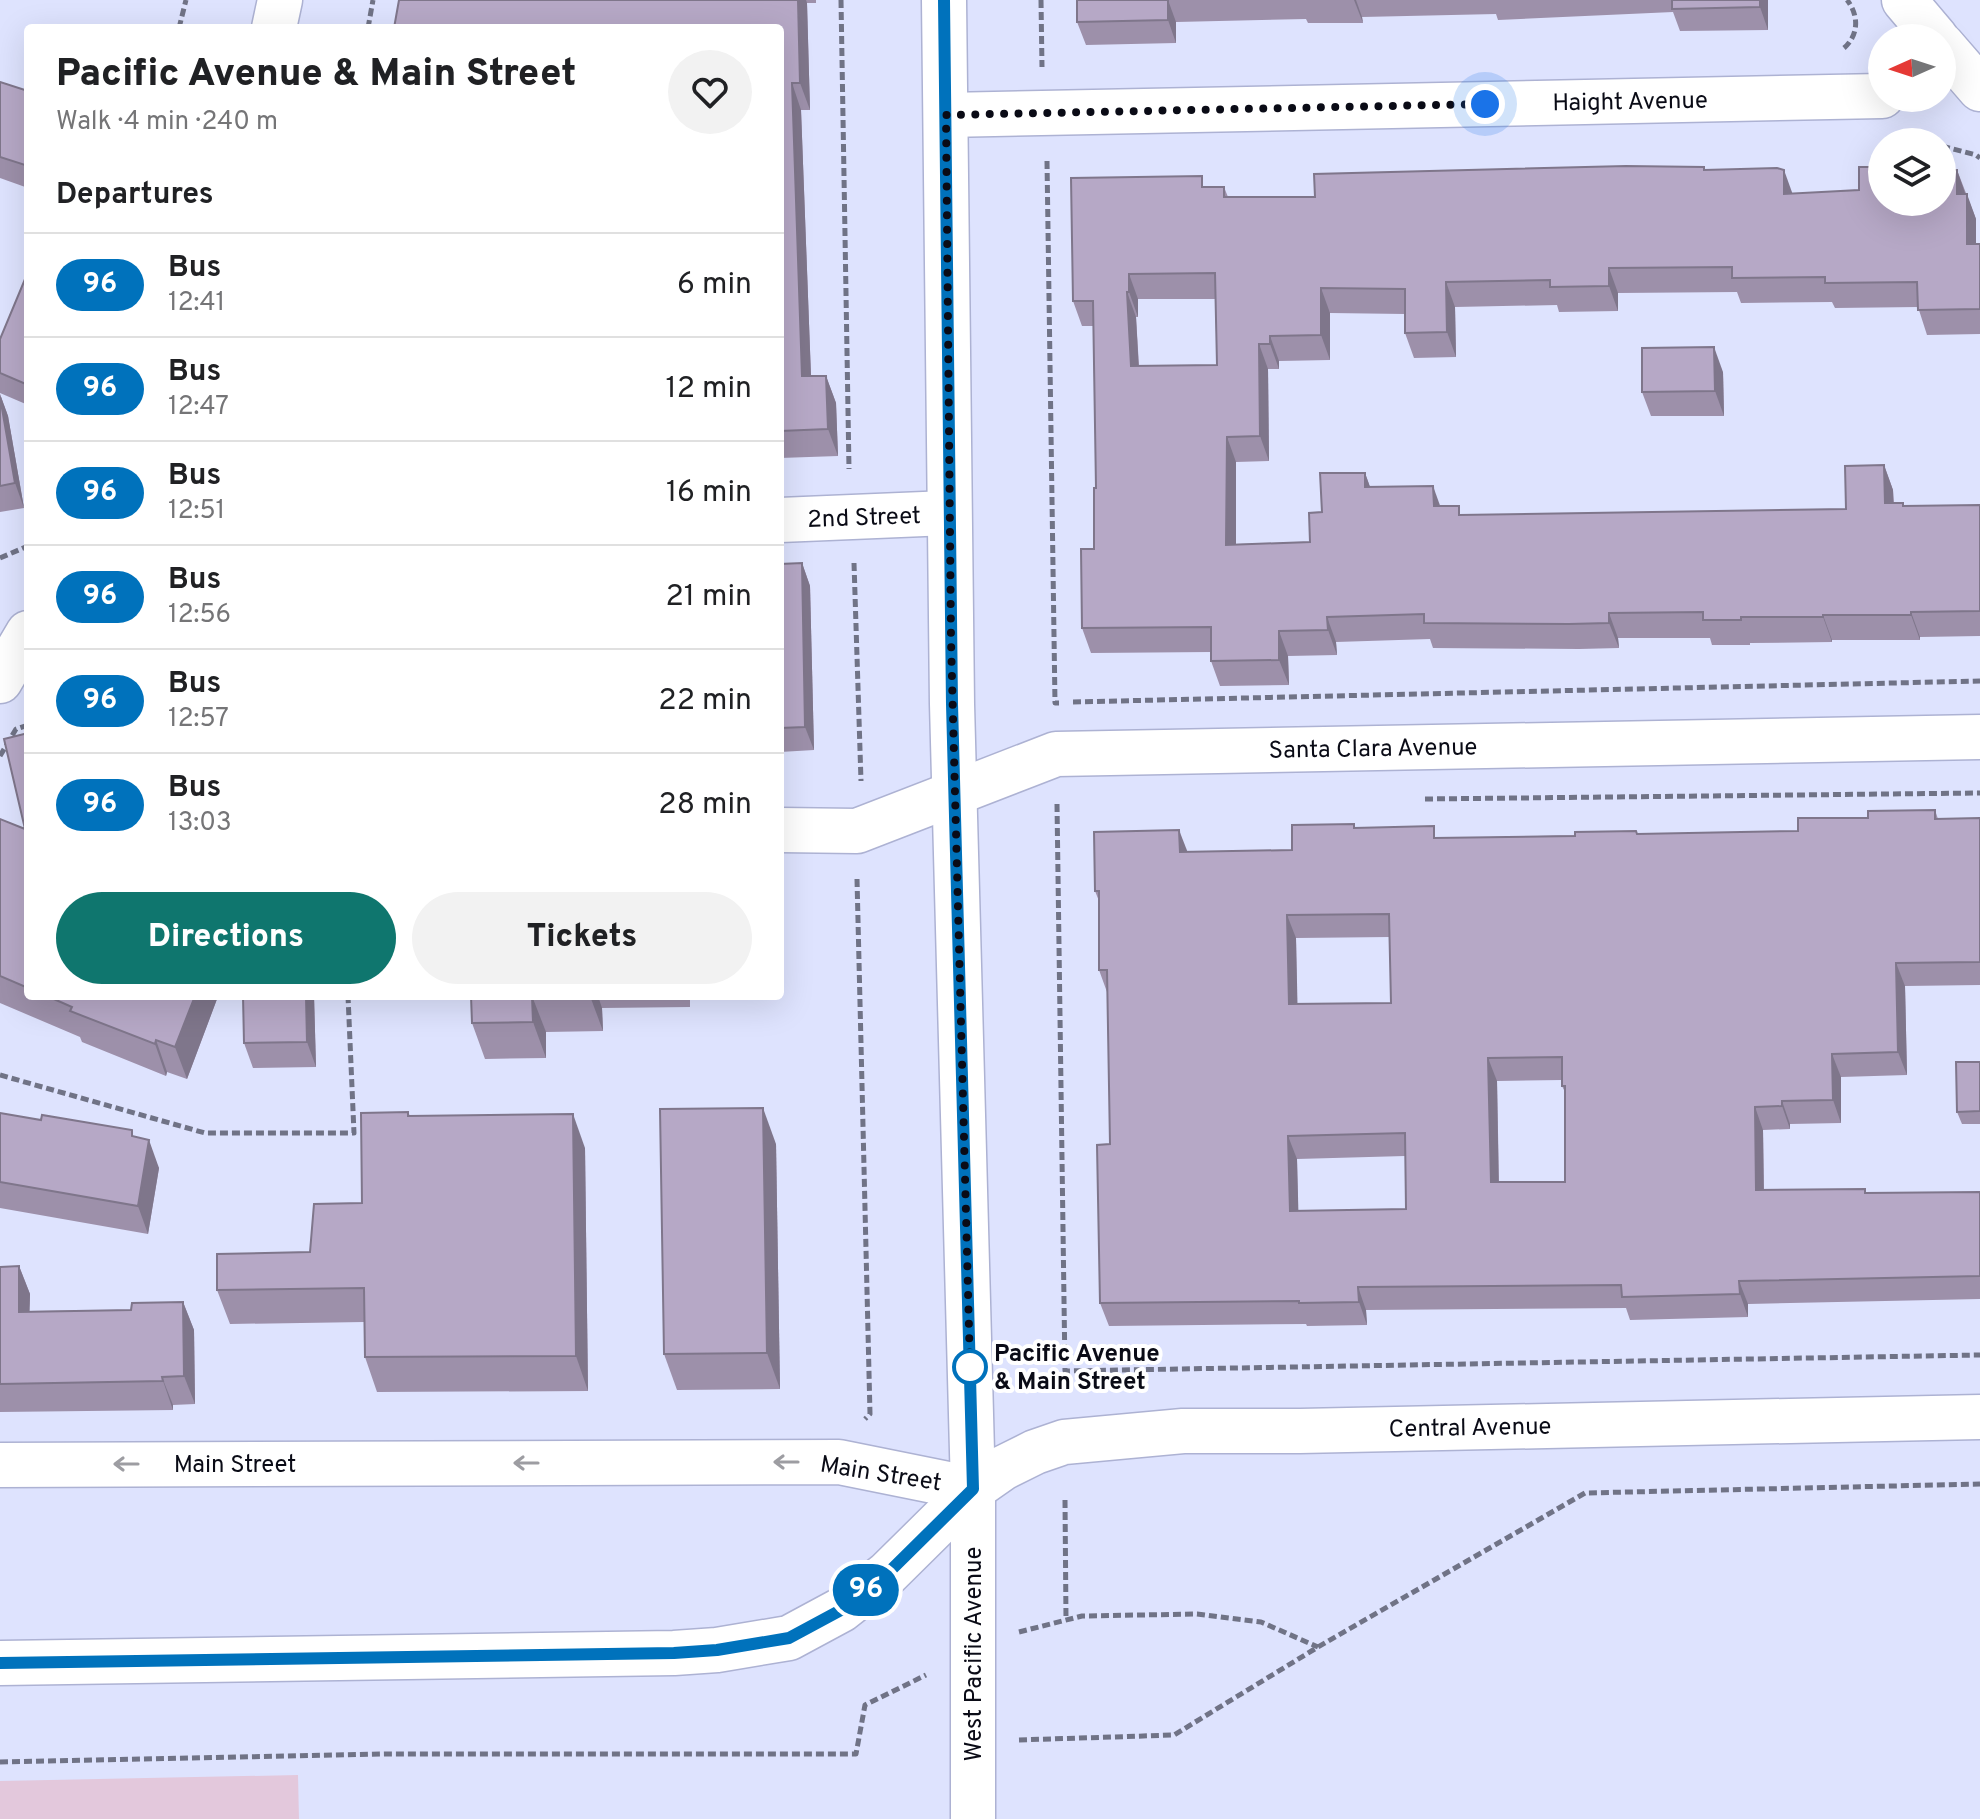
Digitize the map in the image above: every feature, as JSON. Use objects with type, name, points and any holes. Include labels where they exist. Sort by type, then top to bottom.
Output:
[{"type":"street","points":[[275,24],[280,0]]},
{"type":"street","name":"West Pacific Avenue","points":[[944,0],[948,513],[973,1489],[973,1819]]},
{"type":"street","points":[[1904,0],[1924,24]]},
{"type":"street","points":[[1956,62],[1980,91]]},
{"type":"street","points":[[1956,94],[1980,91]]},
{"type":"street","name":"Haight Avenue","points":[[946,115],[1868,96]]},
{"type":"street","name":"2nd Street","points":[[784,520],[948,513]]},
{"type":"street","points":[[0,681],[21,631]]},
{"type":"street","name":"Santa Clara Avenue","points":[[784,830],[857,831],[1056,754],[1980,737]]},
{"type":"street","name":"Central Avenue","points":[[973,1489],[1003,1468],[1064,1442],[1183,1431],[1980,1417]]},
{"type":"street","name":"Main Street","points":[[0,1465],[839,1462],[973,1489]]},
{"type":"street","name":"Main Street","points":[[0,1663],[674,1653],[717,1650],[789,1638],[841,1610],[888,1573],[973,1489]]},
{"type":"path","points":[[180,24],[186,0]]},
{"type":"path","points":[[369,24],[373,0]]},
{"type":"path","points":[[836,470],[850,469],[841,0]]},
{"type":"path","points":[[1041,0],[1042,71]]},
{"type":"path","points":[[1956,150],[1980,158]]},
{"type":"path","points":[[1063,160],[1047,160],[1055,703],[1980,681]]},
{"type":"path","points":[[0,558],[24,548]]},
{"type":"path","points":[[853,556],[862,792]]},
{"type":"path","points":[[0,756],[16,729],[24,726]]},
{"type":"path","points":[[1423,799],[1980,793]]},
{"type":"path","points":[[1073,802],[1057,803],[1065,1371],[1980,1355]]},
{"type":"path","points":[[842,879],[857,879],[870,1414],[857,1428]]},
{"type":"path","points":[[0,1075],[205,1133],[354,1133],[348,1000]]},
{"type":"path","points":[[1008,1740],[1174,1735],[1318,1647],[1585,1493],[1980,1484]]},
{"type":"path","points":[[1065,1500],[1066,1620]]},
{"type":"path","points":[[1007,1639],[1018,1632],[1082,1616],[1197,1614],[1261,1622],[1318,1647]]},
{"type":"path","points":[[0,1762],[385,1754],[856,1754],[865,1705]]},
{"type":"shaded area","points":[[298,1775],[299,1819],[0,1819],[0,1781]]},
{"type":"building","points":[[399,0],[798,0],[800,83],[792,83],[802,376],[826,376],[828,429],[784,431],[784,24],[395,24]]},
{"type":"building","points":[[1077,0],[1168,0],[1168,20],[1077,22]]},
{"type":"building","points":[[1672,0],[1760,0],[1760,7],[1672,9]]},
{"type":"building","points":[[0,82],[24,90],[24,165],[0,157]]},
{"type":"building","points":[[1626,166],[1704,167],[1704,170],[1777,168],[1784,170],[1784,194],[1859,190],[1859,167],[1868,167],[1868,216],[1956,216],[1957,170],[1957,194],[1967,194],[1967,244],[1980,244],[1980,309],[1918,310],[1917,282],[1825,283],[1825,277],[1732,278],[1732,267],[1609,268],[1609,286],[1550,287],[1550,280],[1446,282],[1447,332],[1405,333],[1405,289],[1321,288],[1321,335],[1270,336],[1270,344],[1259,344],[1260,436],[1227,437],[1226,545],[1310,542],[1309,513],[1322,512],[1320,473],[1365,473],[1365,487],[1433,486],[1434,506],[1459,506],[1459,515],[1846,509],[1845,466],[1884,465],[1885,503],[1903,503],[1903,506],[1980,505],[1980,611],[1741,617],[1741,620],[1703,620],[1703,612],[1609,613],[1609,623],[1569,624],[1424,623],[1424,614],[1327,617],[1328,630],[1279,631],[1279,660],[1211,661],[1211,627],[1082,628],[1081,549],[1094,549],[1093,301],[1073,301],[1071,178],[1202,176],[1202,187],[1224,187],[1224,197],[1315,197],[1314,174]],"holes":[[[1215,273],[1217,365],[1131,366],[1129,274]]]},
{"type":"building","points":[[24,282],[24,383],[0,373],[0,339]]},
{"type":"building","points":[[1714,347],[1715,391],[1642,392],[1642,348]]},
{"type":"building","points":[[0,397],[15,483],[0,486]]},
{"type":"building","points":[[802,563],[805,727],[784,728],[784,564]]},
{"type":"building","points":[[24,734],[24,825],[4,739]]},
{"type":"building","points":[[1935,810],[1935,819],[1980,818],[1980,962],[1896,963],[1898,1052],[1832,1054],[1833,1100],[1782,1101],[1782,1106],[1755,1107],[1756,1190],[1980,1192],[1980,1276],[1739,1281],[1740,1294],[1622,1297],[1621,1285],[1358,1287],[1359,1302],[1100,1303],[1097,1145],[1110,1144],[1107,970],[1099,970],[1099,891],[1095,891],[1094,832],[1179,830],[1180,852],[1292,850],[1292,825],[1354,824],[1354,828],[1434,826],[1434,838],[1575,836],[1575,832],[1798,831],[1798,818],[1868,818],[1868,811]],"holes":[[[1389,914],[1391,1003],[1289,1004],[1287,915]],[[1562,1057],[1565,1182],[1491,1182],[1488,1058]],[[1405,1133],[1406,1209],[1290,1211],[1288,1136]]]},
{"type":"building","points":[[0,819],[24,829],[24,986],[0,976]]},
{"type":"building","points":[[56,1000],[193,1000],[175,1047],[156,1040],[155,1044],[70,1011],[72,1007]]},
{"type":"building","points":[[243,1000],[306,1000],[307,1042],[244,1043]]},
{"type":"building","points":[[471,1000],[532,1000],[533,1022],[472,1023]]},
{"type":"building","points":[[1956,1062],[1980,1062],[1980,1111],[1957,1112]]},
{"type":"building","points":[[763,1108],[767,1353],[664,1354],[660,1109]]},
{"type":"building","points":[[408,1112],[408,1116],[573,1114],[576,1356],[365,1357],[364,1288],[217,1290],[217,1254],[310,1252],[314,1204],[362,1203],[361,1113]]},
{"type":"building","points":[[0,1113],[41,1120],[42,1115],[132,1130],[132,1136],[149,1140],[138,1206],[0,1182]]},
{"type":"building","points":[[19,1266],[19,1312],[131,1310],[132,1303],[183,1302],[184,1376],[162,1377],[163,1381],[0,1384],[0,1267]]},
{"type":"bus line","name":"96","points":[[0,1663],[674,1653],[717,1650],[789,1638],[841,1610],[888,1573],[973,1489],[948,513],[944,0]]},
{"type":"place","name":"Pacific Avenue & Main Street","points":[[970,1367]]},
{"type":"route","points":[[970,1367],[948,513],[946,115],[1485,104]]}]
